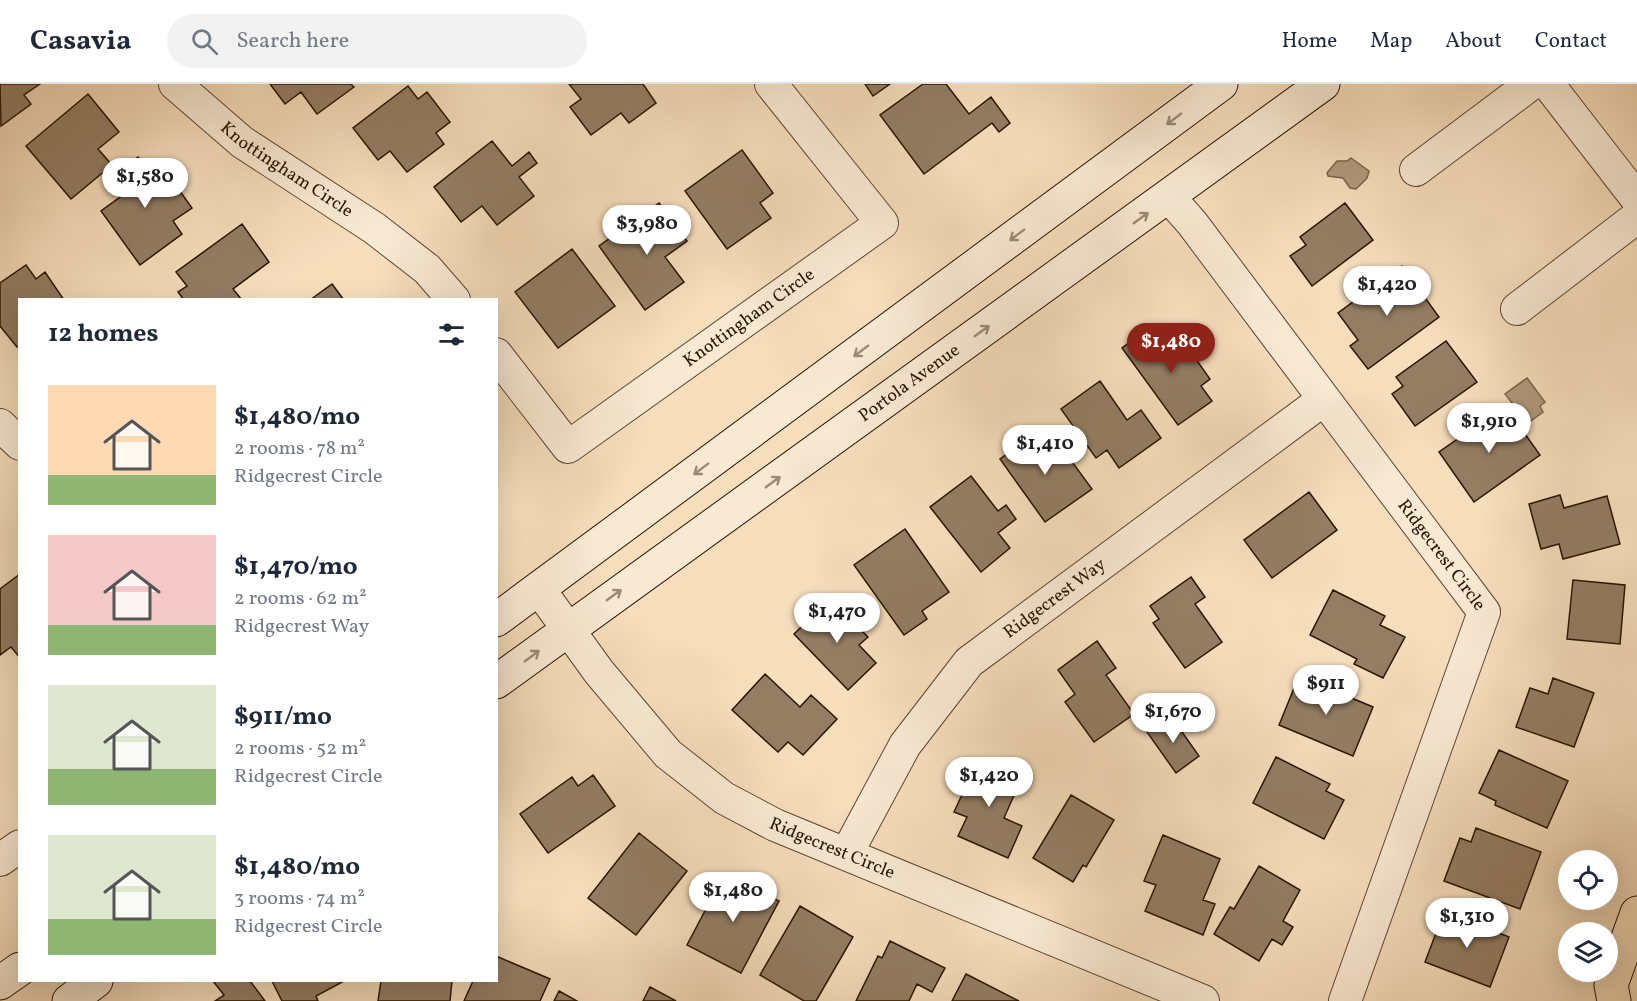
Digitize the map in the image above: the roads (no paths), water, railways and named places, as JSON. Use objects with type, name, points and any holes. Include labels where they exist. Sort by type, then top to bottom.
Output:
[{"type":"main road","points":[[498,619],[1221,84]]},
{"type":"main road","name":"Portola Avenue","points":[[498,681],[1323,84]]},
{"type":"main road","points":[[1614,1001],[1611,985],[1637,913]]},
{"type":"main road","points":[[0,983],[18,970]]},
{"type":"main road","points":[[69,1001],[95,982]]},
{"type":"street","name":"Knottingham Circle","points":[[175,84],[242,142],[374,228],[427,268],[452,298]]},
{"type":"street","name":"Knottingham Circle","points":[[498,357],[568,447],[882,223],[771,84]]},
{"type":"street","points":[[1416,170],[1531,84]]},
{"type":"street","points":[[1548,84],[1637,199]]},
{"type":"street","name":"Ridgecrest Circle","points":[[1169,197],[1192,223],[1484,612],[1344,1001]]},
{"type":"street","points":[[1517,309],[1637,218]]},
{"type":"street","name":"Ridgecrest Way","points":[[847,853],[905,745],[969,662],[1323,400]]},
{"type":"street","points":[[0,425],[18,442]]},
{"type":"street","name":"Ridgecrest Circle","points":[[539,589],[567,630],[668,754],[724,798],[775,825],[1203,1001]]},
{"type":"street","points":[[0,860],[18,847]]}]
